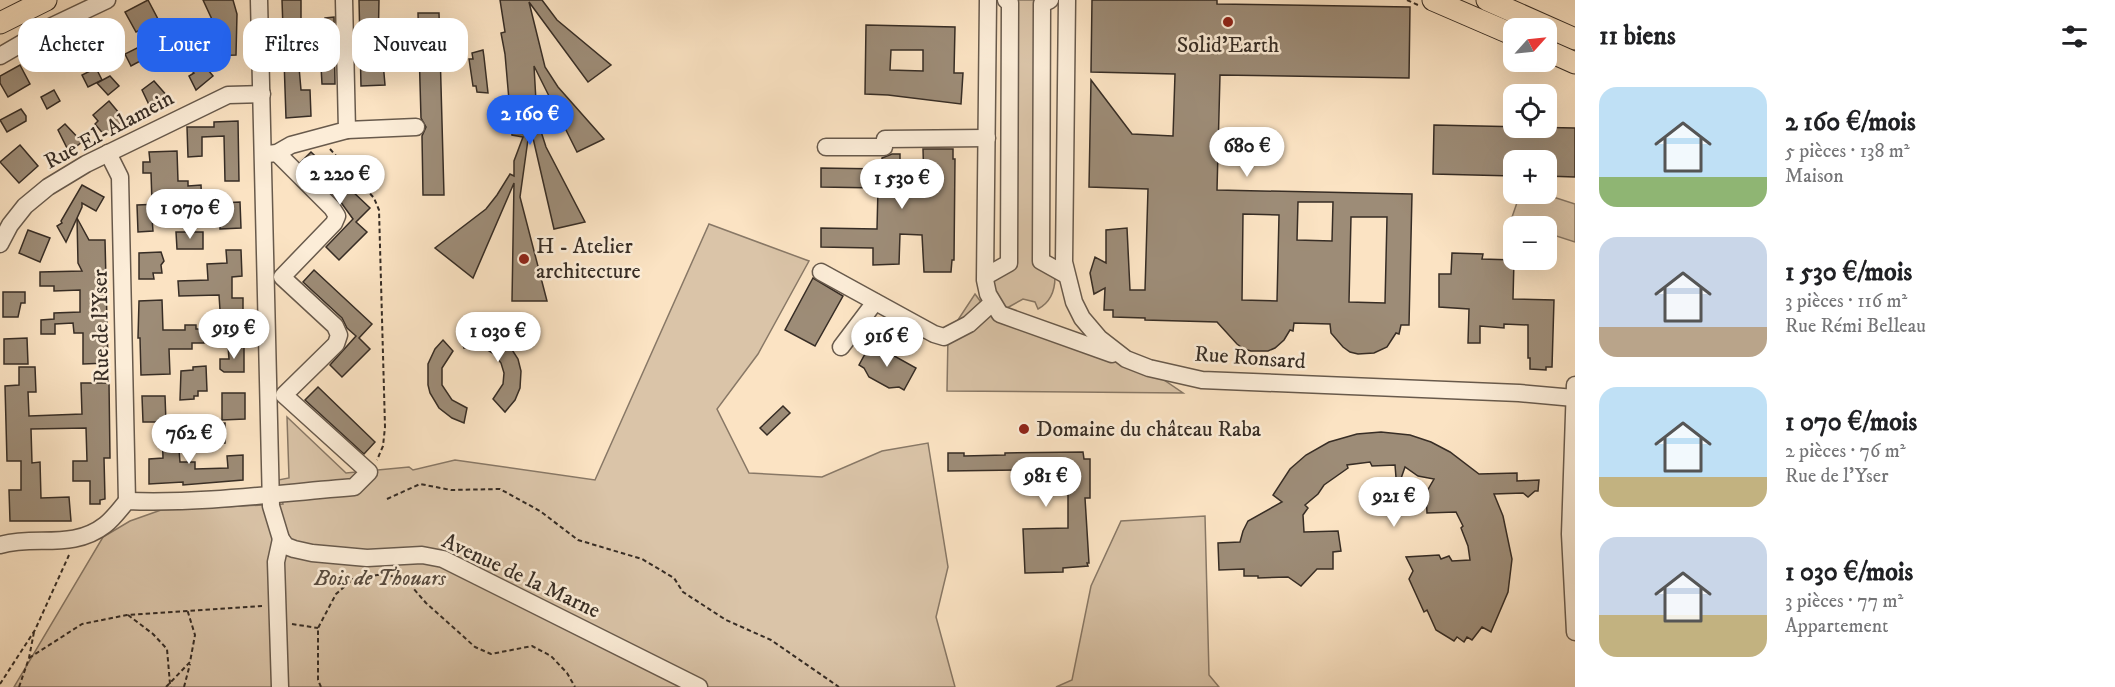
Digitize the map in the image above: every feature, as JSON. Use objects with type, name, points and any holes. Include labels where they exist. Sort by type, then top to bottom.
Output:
[{"type":"main road","points":[[0,22],[46,0]]},
{"type":"main road","points":[[1433,0],[1503,30]]},
{"type":"main road","points":[[1486,0],[1575,39]]},
{"type":"main road","points":[[1557,42],[1575,50]]},
{"type":"main road","points":[[1557,55],[1575,63]]},
{"type":"street","points":[[0,56],[50,27],[107,0]]},
{"type":"street","points":[[259,0],[262,94],[270,153],[274,277],[277,396],[271,495],[273,515],[281,539],[278,544],[276,562],[280,687]]},
{"type":"street","points":[[344,0],[347,130]]},
{"type":"street","points":[[988,0],[986,276],[988,294],[1000,314],[1126,359]]},
{"type":"street","points":[[986,276],[1009,263],[1010,3],[1006,0]]},
{"type":"street","points":[[1050,0],[1042,4],[1041,261],[1066,274]]},
{"type":"street","name":"Rue Ronsard","points":[[1067,0],[1064,240],[1066,274],[1074,302],[1083,318],[1099,338],[1126,359],[1149,368],[1202,380],[1520,393],[1574,392]]},
{"type":"street","name":"Rue El-Alamein","points":[[0,244],[10,225],[25,206],[48,187],[108,153],[228,95],[262,94]]},
{"type":"street","points":[[270,153],[347,130],[416,127]]},
{"type":"street","points":[[826,147],[884,147],[885,138],[987,138]]},
{"type":"street","name":"Rue de l'Yser","points":[[108,153],[120,177],[128,501]]},
{"type":"street","points":[[270,153],[332,208],[337,216],[334,224],[274,277]]},
{"type":"street","points":[[821,272],[934,334],[944,337],[969,324],[992,303]]},
{"type":"street","points":[[274,277],[335,326],[339,335],[336,344],[277,396]]},
{"type":"street","points":[[841,346],[875,302]]},
{"type":"street","points":[[1065,337],[1078,330],[1083,318]]},
{"type":"street","points":[[1574,392],[1572,534],[1575,632]]},
{"type":"street","points":[[0,545],[17,540],[72,541],[106,525],[128,501],[164,502],[245,498],[354,487],[369,472],[277,396]]},
{"type":"street","points":[[0,529],[17,540]]},
{"type":"street","name":"Avenue de la Marne","points":[[281,539],[286,546],[312,553],[367,558],[422,555],[443,560],[699,687]]},
{"type":"path","points":[[322,136],[327,146],[374,198],[380,210],[385,427],[383,446],[376,463],[369,472]]},
{"type":"path","points":[[387,499],[420,484],[451,490],[500,489],[540,511],[578,540],[642,559],[674,578],[682,591],[726,620],[771,640],[839,687]]},
{"type":"path","points":[[0,684],[35,630],[68,561],[72,541]]},
{"type":"path","points":[[321,687],[318,680],[318,628],[336,594],[353,579],[384,574],[406,580],[426,603],[475,647],[491,654],[532,646],[551,656],[575,687]]},
{"type":"path","points":[[184,687],[195,635],[187,609]]},
{"type":"path","points":[[29,658],[82,624],[127,615],[187,609],[277,614],[318,628]]},
{"type":"path","points":[[127,615],[153,634],[167,649],[170,686]]},
{"type":"path","points":[[19,687],[35,630]]},
{"type":"path","points":[[166,687],[170,686],[190,662]]},
{"type":"green space","points":[[1015,0],[1038,0],[1037,267],[1055,277],[1051,296],[1038,309],[1035,302],[1023,299],[1007,308],[1001,302],[994,287],[994,278],[1013,266]]},
{"type":"green space","points":[[1557,198],[1575,204],[1575,242],[1557,236],[1557,216],[1512,216],[1517,204],[1557,204]]},
{"type":"green space","name":"Bois de Thouars","points":[[709,224],[809,261],[758,354],[717,409],[749,473],[822,477],[882,451],[928,443],[948,567],[936,617],[955,687],[14,687],[103,537],[130,521],[161,510],[283,504],[278,480],[289,478],[287,417],[346,473],[409,467],[413,470],[455,460],[595,480]]},
{"type":"green space","points":[[975,294],[992,317],[1158,376],[1183,393],[947,391],[948,335]]},
{"type":"green space","points":[[1205,516],[1209,675],[1219,687],[1056,687],[1072,680],[1091,586],[1121,521]]},
{"type":"building","points":[[148,0],[157,18],[137,18],[136,32],[125,12]]},
{"type":"building","points":[[203,0],[233,0],[237,14],[236,55],[231,55],[231,18],[211,18]]},
{"type":"building","points":[[282,0],[301,0],[301,18],[283,18]]},
{"type":"building","points":[[359,0],[379,0],[379,18],[359,18]]},
{"type":"building","points":[[500,0],[542,0],[557,20],[611,65],[588,82],[529,2],[545,67],[558,87],[604,139],[577,152],[534,66],[537,119],[546,147],[585,222],[554,229],[530,125],[520,197],[547,301],[512,301],[514,183],[473,278],[435,248],[486,209],[510,174],[514,176],[514,161],[523,137],[512,135],[501,33],[505,32]]},
{"type":"building","points":[[1092,0],[1217,0],[1217,4],[1410,7],[1409,78],[1220,75],[1217,190],[1412,194],[1409,325],[1401,325],[1399,334],[1396,333],[1387,347],[1374,353],[1350,352],[1331,333],[1330,324],[1294,323],[1293,331],[1290,330],[1275,348],[1268,351],[1251,351],[1237,344],[1217,322],[1113,317],[1113,310],[1104,310],[1105,288],[1094,294],[1090,273],[1095,257],[1106,263],[1106,230],[1127,228],[1130,290],[1145,290],[1148,189],[1089,187],[1091,80],[1132,134],[1173,136],[1175,74],[1091,72]],"holes":[[[1298,202],[1333,202],[1332,241],[1297,240]],[[1243,214],[1279,215],[1277,301],[1242,300]],[[1351,217],[1387,217],[1385,303],[1349,302]]]},
{"type":"building","points":[[418,13],[439,13],[439,18],[418,18]]},
{"type":"building","points":[[866,25],[955,27],[954,73],[963,73],[961,104],[865,94]],"holes":[[[891,50],[923,50],[923,71],[890,70]]]},
{"type":"building","points":[[137,48],[137,63],[131,66],[125,54]]},
{"type":"building","points":[[483,50],[488,93],[477,92],[476,86],[473,86],[469,59],[473,59],[472,53]]},
{"type":"building","points":[[18,66],[18,72],[24,72],[30,84],[8,97],[0,83],[0,76]]},
{"type":"building","points":[[88,72],[98,72],[102,80],[88,87],[82,75]]},
{"type":"building","points":[[210,72],[213,76],[196,90],[189,76],[194,73]]},
{"type":"building","points":[[284,72],[299,72],[301,90],[310,90],[311,116],[286,118]]},
{"type":"building","points":[[321,72],[335,72],[335,84],[322,84]]},
{"type":"building","points":[[361,72],[384,72],[385,85],[361,86]]},
{"type":"building","points":[[420,72],[441,72],[444,195],[423,195],[422,136],[426,127],[421,118]]},
{"type":"building","points":[[110,76],[119,86],[108,95],[97,83]]},
{"type":"building","points":[[154,81],[168,97],[152,111],[142,90]]},
{"type":"building","points":[[54,90],[60,101],[47,109],[41,97]]},
{"type":"building","points":[[109,101],[124,119],[105,136],[95,124],[98,121],[93,115]]},
{"type":"building","points":[[21,109],[26,116],[26,121],[7,132],[0,120]]},
{"type":"building","points":[[238,121],[239,181],[225,181],[224,136],[202,137],[202,156],[188,157],[187,127],[214,127],[214,122]]},
{"type":"building","points":[[65,124],[82,142],[69,152],[58,130]]},
{"type":"building","points":[[1434,125],[1503,126],[1503,138],[1557,138],[1557,128],[1575,128],[1575,177],[1557,176],[1557,150],[1503,150],[1503,176],[1433,174]]},
{"type":"building","points":[[20,145],[38,166],[19,183],[0,162]]},
{"type":"building","points":[[923,149],[953,149],[953,159],[955,159],[954,260],[952,260],[951,272],[924,272],[922,235],[900,234],[899,264],[873,265],[873,248],[821,247],[821,228],[877,229],[878,188],[821,187],[821,168],[882,169],[882,158],[900,154],[900,183],[924,183]]},
{"type":"building","points":[[177,151],[178,181],[188,181],[188,186],[201,185],[202,209],[189,210],[189,201],[152,202],[151,173],[143,173],[143,162],[150,162],[149,152]]},
{"type":"building","points":[[311,152],[370,208],[356,222],[367,232],[339,260],[326,247],[353,219],[340,201],[301,162]]},
{"type":"building","points":[[82,185],[104,197],[96,211],[82,203],[66,242],[57,226],[62,223],[61,221]]},
{"type":"building","points":[[240,202],[241,228],[220,229],[219,203]]},
{"type":"building","points":[[161,204],[161,218],[152,218],[153,231],[138,232],[137,205]]},
{"type":"building","points":[[77,218],[89,240],[105,240],[108,363],[83,364],[83,333],[74,333],[73,323],[55,324],[55,334],[41,334],[41,320],[54,319],[54,313],[80,312],[80,290],[54,291],[54,286],[40,286],[40,272],[82,271],[78,263]]},
{"type":"building","points":[[28,230],[50,238],[40,262],[19,253]]},
{"type":"building","points":[[176,232],[203,232],[203,249],[177,249]]},
{"type":"building","points":[[226,250],[241,250],[242,276],[232,277],[232,298],[243,298],[243,324],[221,325],[219,295],[179,296],[178,281],[208,280],[207,264],[227,263]]},
{"type":"building","points":[[161,252],[164,261],[161,265],[162,273],[153,273],[154,279],[139,279],[139,253]]},
{"type":"building","points":[[1452,253],[1483,254],[1482,259],[1503,260],[1503,270],[1514,270],[1513,299],[1554,300],[1552,367],[1546,367],[1546,370],[1530,369],[1528,325],[1504,324],[1504,328],[1480,326],[1480,343],[1468,343],[1469,309],[1439,307],[1439,274],[1451,274]]},
{"type":"building","points":[[314,270],[372,324],[359,338],[370,349],[342,377],[330,365],[356,336],[347,328],[342,318],[303,282]]},
{"type":"building","points":[[813,278],[843,296],[815,346],[785,330]]},
{"type":"building","points":[[3,292],[25,292],[25,303],[21,303],[18,317],[3,317]]},
{"type":"building","points":[[162,300],[163,330],[185,330],[185,325],[196,325],[196,329],[203,329],[204,343],[192,343],[192,349],[169,349],[170,374],[141,375],[140,338],[138,338],[139,301]]},
{"type":"building","points":[[467,329],[488,331],[499,336],[509,345],[518,359],[521,371],[520,388],[515,400],[505,412],[493,399],[503,384],[504,373],[501,363],[494,354],[483,347],[464,348],[459,331]]},
{"type":"building","points":[[27,338],[28,364],[4,364],[4,339]]},
{"type":"building","points":[[443,340],[453,351],[442,368],[442,385],[452,400],[467,408],[464,423],[452,418],[439,408],[430,393],[428,364],[435,349]]},
{"type":"building","points":[[871,343],[916,368],[904,390],[899,387],[889,388],[869,377],[864,368],[859,365]]},
{"type":"building","points":[[244,345],[244,372],[224,372],[220,369],[220,359],[229,359],[228,346]]},
{"type":"building","points":[[206,366],[207,391],[198,391],[198,396],[194,396],[194,399],[180,400],[181,371]]},
{"type":"building","points":[[19,367],[35,367],[36,392],[28,392],[29,416],[82,414],[81,383],[109,383],[110,458],[104,458],[105,499],[100,500],[100,504],[90,504],[90,481],[73,481],[73,461],[87,461],[86,428],[31,429],[32,463],[40,462],[41,498],[69,497],[71,521],[10,521],[9,490],[21,490],[21,461],[7,461],[5,386],[19,385]]},
{"type":"building","points":[[318,387],[375,442],[364,454],[305,400]]},
{"type":"building","points":[[222,393],[245,393],[245,419],[222,420]]},
{"type":"building","points":[[142,396],[165,396],[166,422],[143,422]]},
{"type":"building","points":[[783,406],[790,413],[767,435],[760,428]]},
{"type":"building","points":[[225,423],[225,443],[203,444],[203,424]]},
{"type":"building","points":[[162,425],[177,425],[180,462],[195,462],[195,469],[228,468],[227,456],[243,455],[243,480],[183,485],[183,482],[149,484],[149,459],[163,458]]},
{"type":"building","points":[[1381,432],[1410,435],[1431,442],[1450,452],[1479,474],[1517,473],[1517,481],[1539,480],[1538,491],[1528,497],[1523,493],[1494,494],[1503,516],[1512,559],[1508,592],[1491,632],[1482,627],[1472,640],[1467,637],[1464,642],[1457,637],[1454,641],[1436,630],[1427,610],[1424,612],[1409,579],[1413,571],[1406,557],[1439,555],[1441,559],[1449,556],[1452,561],[1470,560],[1468,546],[1461,528],[1463,526],[1456,512],[1427,513],[1426,493],[1434,479],[1418,476],[1405,467],[1397,490],[1395,465],[1372,466],[1370,462],[1347,465],[1348,468],[1324,485],[1318,494],[1305,505],[1308,508],[1303,515],[1304,532],[1338,531],[1341,551],[1333,552],[1333,569],[1317,569],[1301,586],[1288,577],[1258,578],[1258,576],[1244,576],[1244,569],[1219,570],[1218,543],[1240,542],[1248,521],[1282,502],[1273,495],[1290,469],[1306,455],[1329,442],[1357,434]]},
{"type":"building","points":[[1083,452],[1084,459],[1090,459],[1090,498],[1085,498],[1089,563],[1087,563],[1088,566],[1063,568],[1063,572],[1025,573],[1023,529],[1068,528],[1068,465],[1020,465],[1020,470],[948,471],[948,453],[964,453],[964,456]]},
{"type":"place","name":"Solid'Earth","points":[[1228,22]]},
{"type":"place","name":"H - Atelier architecture","points":[[524,259]]},
{"type":"place","name":"Domaine du château Raba","points":[[1024,429]]}]
